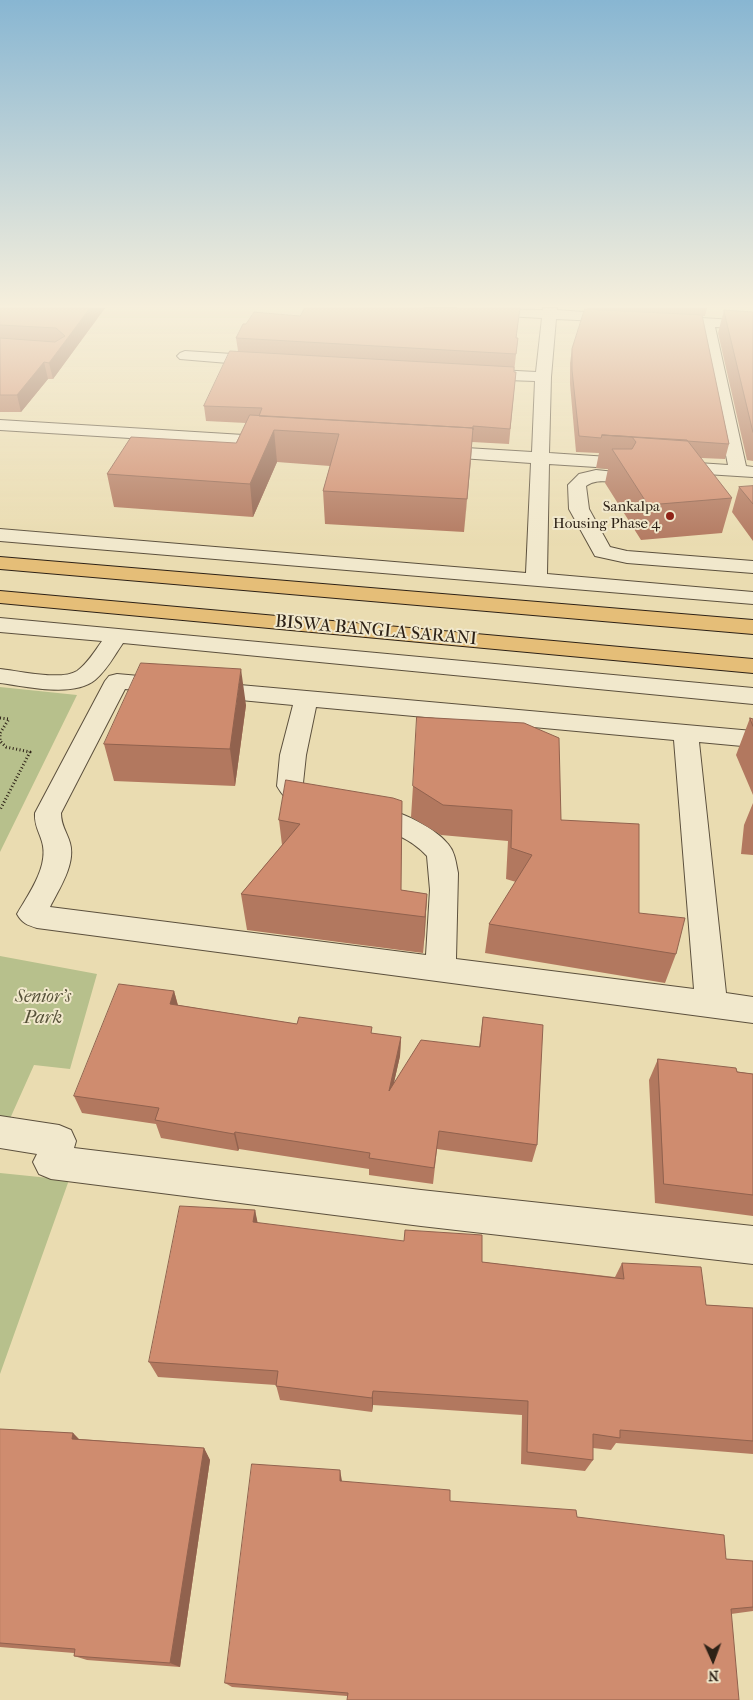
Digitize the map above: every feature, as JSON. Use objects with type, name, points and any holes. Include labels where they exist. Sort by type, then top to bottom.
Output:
[{"type":"main road","name":"BISWA BANGLA SARANI","points":[[0,563],[753,628]]},
{"type":"main road","name":"BISWA BANGLA SARANI","points":[[0,597],[753,666]]},
{"type":"street","points":[[536,581],[543,387]]},
{"type":"street","points":[[412,450],[746,472],[724,387]]},
{"type":"street","points":[[0,425],[295,443]]},
{"type":"street","points":[[539,482],[577,485],[585,477],[594,476],[753,486]]},
{"type":"street","points":[[577,485],[579,510],[602,552],[627,557],[753,567]]},
{"type":"street","points":[[0,536],[753,598]]},
{"type":"street","points":[[195,642],[206,616]]},
{"type":"street","points":[[0,625],[753,696]]},
{"type":"street","points":[[0,676],[58,682],[72,681],[85,677],[118,635]]},
{"type":"street","points":[[753,739],[116,681],[48,813],[47,827],[57,845],[56,863],[32,914],[37,917],[753,1010]]},
{"type":"street","points":[[306,698],[293,755],[290,786],[305,800],[399,823],[420,835],[440,853],[444,870],[440,970]]},
{"type":"street","points":[[686,733],[711,1004]]},
{"type":"street","points":[[0,1132],[59,1141],[52,1162],[420,1208],[753,1245]]},
{"type":"path","points":[[0,718],[9,719],[0,733],[0,741],[6,748],[30,752],[0,810]]},
{"type":"green space","points":[[0,687],[77,695],[0,852]]},
{"type":"green space","name":"Senior's Park","points":[[0,956],[97,974],[70,1069],[34,1065],[0,1141]]},
{"type":"green space","points":[[0,1173],[69,1180],[0,1374]]},
{"type":"building","points":[[0,387],[23,387],[17,395],[0,395]]},
{"type":"building","points":[[213,387],[514,387],[510,429],[259,416],[262,408],[204,406]]},
{"type":"building","points":[[574,387],[717,387],[729,444],[602,435],[601,438],[579,436]]},
{"type":"building","points":[[742,387],[753,387],[753,432]]},
{"type":"building","points":[[250,415],[473,428],[467,499],[323,491],[339,434],[274,430],[250,484],[107,474],[131,437],[236,443]]},
{"type":"building","points":[[602,435],[687,440],[732,498],[648,505],[612,449],[632,449],[636,442],[632,437]]},
{"type":"building","points":[[753,486],[753,504],[739,487]]},
{"type":"building","points":[[141,663],[241,669],[230,749],[104,744]]},
{"type":"building","points":[[417,717],[524,723],[559,738],[561,820],[639,824],[639,913],[685,918],[676,954],[489,924],[532,855],[511,848],[512,810],[443,805],[413,786]]},
{"type":"building","points":[[286,780],[402,801],[401,890],[427,894],[425,917],[241,894],[300,824],[279,820]]},
{"type":"building","points":[[119,984],[174,991],[170,1004],[297,1024],[299,1017],[372,1027],[371,1033],[401,1037],[389,1091],[421,1040],[480,1047],[483,1017],[543,1025],[537,1145],[439,1131],[434,1168],[369,1158],[370,1153],[235,1132],[234,1134],[155,1120],[159,1108],[74,1096]]},
{"type":"building","points":[[658,1059],[736,1068],[737,1072],[753,1074],[753,1195],[664,1184]]},
{"type":"building","points":[[180,1206],[255,1210],[253,1222],[404,1241],[405,1230],[482,1235],[482,1262],[624,1279],[622,1263],[701,1267],[706,1305],[753,1308],[753,1441],[620,1430],[620,1438],[593,1434],[593,1460],[527,1452],[528,1401],[373,1391],[372,1398],[276,1386],[278,1371],[149,1362]]},
{"type":"building","points":[[0,1429],[73,1433],[72,1439],[204,1448],[170,1663],[74,1656],[75,1649],[0,1643]]},
{"type":"building","points":[[252,1464],[340,1470],[340,1481],[450,1490],[450,1501],[576,1510],[577,1517],[724,1535],[726,1559],[753,1561],[753,1607],[731,1609],[739,1700],[347,1700],[348,1693],[225,1683]]},
{"type":"place","name":"Sankalpa Housing Phase 4","points":[[670,516]]}]
